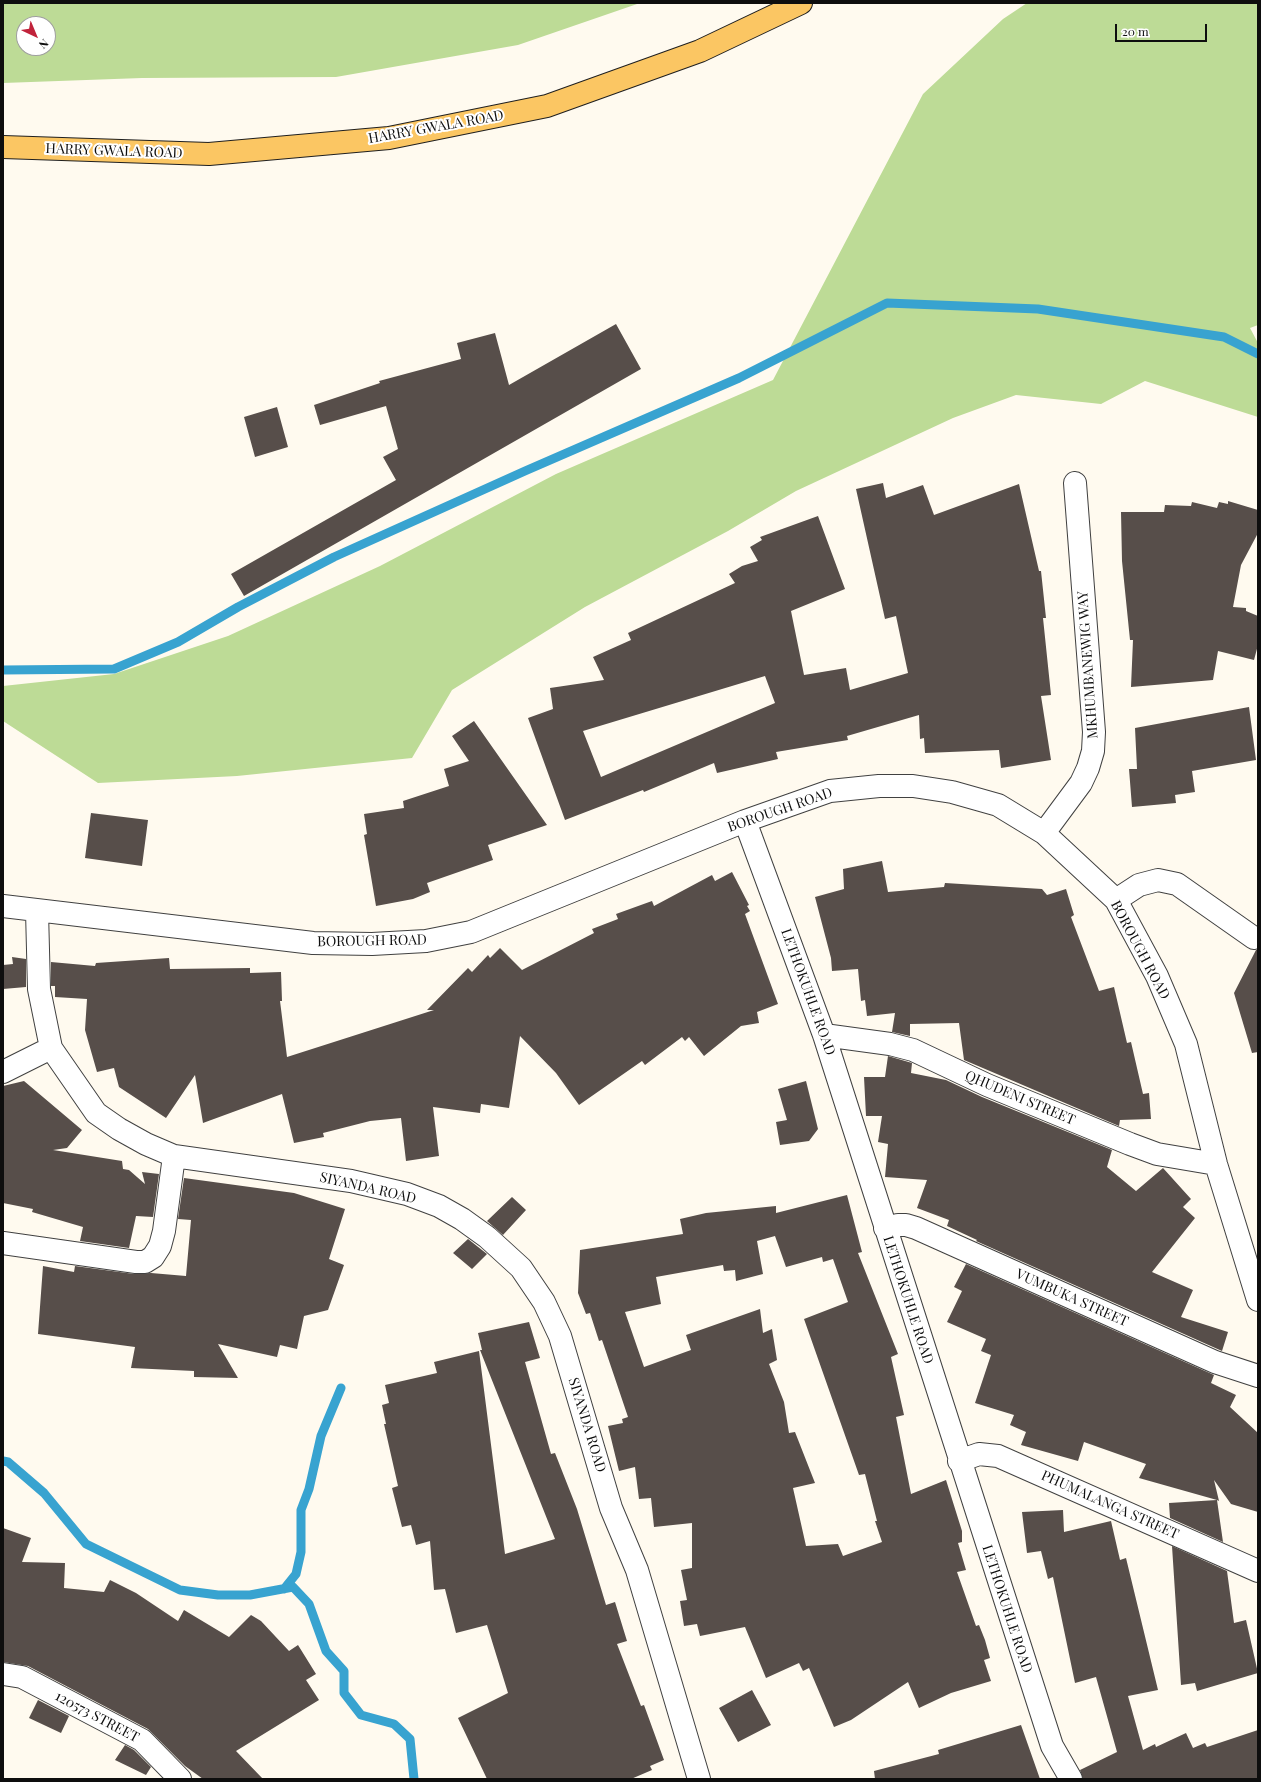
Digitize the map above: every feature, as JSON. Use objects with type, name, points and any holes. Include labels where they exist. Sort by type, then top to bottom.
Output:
[{"type":"main road","name":"HARRY GWALA ROAD","points":[[3,147],[209,154],[389,138],[547,106],[700,51],[801,3]]},
{"type":"street","name":"MKHUMBANEWIG WAY","points":[[1044,833],[1081,784],[1093,752],[1094,732],[1075,483]]},
{"type":"street","name":"BOROUGH ROAD","points":[[3,906],[313,943],[372,944],[426,941],[471,932],[745,821],[830,791],[879,786],[913,786],[952,792],[998,805],[1044,833],[1116,900],[1157,976],[1186,1044],[1216,1164],[1258,1300]]},
{"type":"street","name":"LETHOKUHLE ROAD","points":[[745,821],[824,1035],[959,1461],[1052,1746],[1071,1779]]},
{"type":"street","points":[[1116,900],[1139,885],[1158,880],[1177,884],[1254,938]]},
{"type":"street","name":"SIYANDA ROAD","points":[[37,911],[39,988],[51,1048],[96,1112],[132,1136],[174,1156],[351,1181],[408,1194],[439,1206],[462,1219],[487,1237],[521,1268],[544,1302],[560,1336],[611,1508],[637,1570],[699,1779]]},
{"type":"street","name":"QHUDENI STREET","points":[[824,1035],[890,1044],[913,1050],[987,1085],[1130,1144],[1157,1154],[1216,1164]]},
{"type":"street","points":[[3,1072],[51,1048]]},
{"type":"street","points":[[3,1243],[145,1262],[153,1257],[160,1246],[164,1231],[174,1156]]},
{"type":"street","name":"VUMBUKA STREET","points":[[885,1228],[898,1225],[916,1228],[1215,1362],[1258,1376]]},
{"type":"street","name":"PHUMALANGA STREET","points":[[959,1461],[979,1454],[998,1456],[1258,1571]]},
{"type":"street","name":"120573 STREET","points":[[3,1674],[22,1677],[142,1740],[180,1779]]},
{"type":"green space","points":[[3,3],[640,3],[518,45],[336,77],[142,78],[3,83]]},
{"type":"green space","points":[[1027,3],[1258,3],[1258,325],[1250,328],[1258,343],[1258,417],[1145,381],[1101,404],[1016,395],[953,418],[796,491],[728,531],[585,607],[452,690],[412,758],[237,776],[98,783],[3,721],[3,686],[114,674],[228,636],[380,566],[556,474],[773,380],[923,94],[1003,19]]},
{"type":"building","points":[[616,324],[641,369],[244,596],[231,574],[396,480],[383,457],[398,449],[386,406],[320,425],[314,405],[380,383],[379,381],[461,359],[457,343],[495,333],[509,385]]},
{"type":"building","points":[[277,407],[288,447],[255,457],[244,417]]},
{"type":"building","points":[[883,483],[886,498],[923,485],[934,515],[1019,484],[1039,571],[1041,571],[1046,618],[1043,618],[1051,695],[1041,696],[1051,760],[1001,768],[999,750],[925,753],[924,738],[920,739],[919,715],[847,736],[848,740],[776,752],[778,759],[717,773],[714,763],[644,792],[643,790],[565,820],[528,718],[553,709],[550,688],[604,680],[593,657],[631,640],[628,633],[735,583],[729,574],[742,566],[758,561],[750,547],[762,540],[760,537],[818,516],[845,589],[791,611],[804,675],[846,668],[850,690],[908,673],[896,616],[885,619],[856,489]],"holes":[[[765,676],[775,703],[601,777],[583,731]]]},
{"type":"building","points":[[1228,501],[1258,510],[1258,533],[1241,565],[1233,607],[1246,608],[1246,611],[1258,616],[1258,645],[1254,660],[1218,651],[1213,680],[1131,687],[1133,640],[1130,640],[1122,561],[1121,512],[1164,512],[1165,505],[1191,506],[1192,502],[1217,508],[1219,502],[1228,504]]},
{"type":"building","points":[[1249,707],[1256,760],[1192,771],[1195,792],[1175,795],[1176,803],[1132,807],[1129,769],[1137,769],[1135,728]]},
{"type":"building","points":[[474,721],[547,825],[488,845],[493,860],[427,883],[430,892],[413,899],[376,906],[364,835],[367,834],[364,814],[404,808],[403,801],[449,786],[444,769],[469,761],[452,736]]},
{"type":"building","points":[[91,813],[148,820],[142,866],[85,858]]},
{"type":"building","points":[[882,861],[888,892],[944,887],[945,883],[1042,889],[1047,895],[1066,889],[1074,915],[1071,917],[1099,991],[1114,987],[1127,1043],[1131,1042],[1143,1094],[1149,1093],[1151,1119],[1120,1120],[1119,1126],[964,1060],[959,1023],[910,1024],[910,1036],[892,1032],[895,1013],[867,1016],[865,1000],[861,1001],[858,969],[832,971],[831,958],[815,897],[844,889],[843,869]]},
{"type":"building","points":[[732,872],[749,905],[747,906],[750,911],[745,914],[778,1004],[757,1012],[759,1023],[741,1026],[704,1056],[689,1037],[685,1041],[682,1037],[645,1065],[642,1061],[579,1105],[556,1073],[520,1036],[509,1108],[481,1104],[480,1113],[433,1107],[439,1156],[406,1161],[401,1118],[370,1121],[323,1133],[324,1137],[294,1143],[282,1094],[203,1123],[195,1075],[166,1118],[119,1087],[114,1068],[97,1072],[85,1030],[87,999],[55,997],[55,986],[51,986],[51,962],[95,966],[96,963],[169,958],[170,969],[250,968],[250,973],[281,972],[282,1001],[280,1001],[287,1057],[434,1010],[427,1010],[468,968],[472,972],[488,955],[490,958],[500,948],[522,970],[594,933],[592,929],[618,919],[616,914],[652,901],[654,906],[712,875],[715,881]]},
{"type":"building","points":[[1256,950],[1258,950],[1258,1052],[1252,1053],[1234,993]]},
{"type":"building","points":[[12,957],[26,959],[26,987],[3,989],[3,965],[13,964]]},
{"type":"building","points":[[888,1056],[912,1063],[911,1073],[946,1080],[982,1097],[1112,1150],[1107,1167],[1136,1191],[1163,1168],[1191,1199],[1183,1207],[1195,1218],[1152,1272],[1193,1290],[1181,1317],[1228,1332],[1222,1351],[976,1241],[977,1240],[947,1226],[949,1220],[917,1208],[927,1180],[885,1177],[888,1144],[878,1142],[882,1116],[866,1116],[864,1077],[885,1077]]},
{"type":"building","points":[[24,1081],[82,1130],[67,1148],[53,1150],[122,1161],[123,1169],[129,1170],[145,1184],[142,1172],[159,1174],[153,1217],[136,1216],[129,1248],[80,1241],[83,1227],[32,1212],[33,1209],[3,1203],[3,1086]]},
{"type":"building","points":[[806,1081],[818,1129],[809,1141],[780,1145],[776,1122],[787,1120],[778,1089]]},
{"type":"building","points":[[184,1178],[294,1193],[345,1209],[329,1259],[344,1265],[328,1310],[304,1316],[297,1349],[280,1345],[277,1357],[218,1344],[238,1378],[194,1377],[194,1371],[131,1368],[135,1347],[38,1334],[43,1266],[74,1272],[75,1266],[134,1274],[151,1273],[186,1276],[191,1220],[178,1219]]},
{"type":"building","points":[[847,1195],[862,1252],[858,1253],[898,1354],[891,1357],[904,1415],[896,1417],[911,1494],[946,1480],[962,1531],[962,1542],[958,1543],[966,1570],[957,1572],[976,1626],[979,1625],[985,1640],[990,1658],[984,1660],[991,1681],[951,1693],[919,1708],[908,1682],[851,1720],[834,1727],[809,1668],[803,1671],[799,1663],[766,1678],[745,1627],[700,1636],[697,1624],[684,1626],[680,1601],[687,1600],[681,1570],[692,1568],[692,1523],[654,1527],[651,1498],[639,1499],[635,1467],[619,1471],[608,1426],[623,1423],[622,1419],[628,1417],[602,1340],[599,1341],[590,1313],[586,1314],[578,1293],[580,1250],[683,1234],[680,1219],[706,1213],[776,1206],[776,1213]],"holes":[[[775,1236],[786,1267],[822,1257],[823,1262],[833,1259],[848,1302],[804,1319],[859,1475],[865,1474],[877,1521],[875,1521],[882,1542],[843,1556],[838,1544],[806,1546],[793,1488],[815,1483],[795,1432],[789,1433],[784,1402],[769,1364],[777,1360],[772,1329],[763,1333],[760,1309],[686,1335],[691,1350],[644,1367],[625,1312],[661,1304],[656,1277],[723,1265],[724,1271],[735,1270],[736,1281],[763,1274],[757,1241]]]},
{"type":"building","points":[[512,1197],[526,1210],[503,1235],[487,1221]]},
{"type":"building","points":[[468,1239],[487,1254],[472,1269],[453,1253]]},
{"type":"building","points":[[966,1264],[1214,1375],[1211,1383],[1236,1395],[1230,1407],[1258,1433],[1258,1512],[1231,1504],[1214,1480],[1219,1501],[1139,1478],[1146,1464],[1084,1442],[1078,1461],[1021,1445],[1026,1432],[1010,1425],[1014,1415],[975,1403],[991,1355],[981,1351],[986,1339],[947,1322],[962,1291],[954,1287]]},
{"type":"building","points":[[529,1322],[540,1358],[525,1362],[551,1454],[555,1453],[577,1509],[606,1605],[615,1602],[627,1641],[617,1644],[641,1706],[644,1705],[664,1760],[650,1766],[652,1770],[631,1779],[487,1779],[458,1718],[508,1693],[487,1625],[456,1633],[445,1589],[434,1590],[430,1541],[416,1545],[411,1525],[402,1527],[392,1488],[398,1486],[384,1424],[386,1424],[382,1405],[389,1403],[385,1385],[437,1373],[434,1362],[479,1351],[505,1554],[555,1539],[480,1350],[482,1350],[478,1333]]},
{"type":"building","points":[[1217,1500],[1223,1542],[1170,1518],[1169,1503]]},
{"type":"building","points":[[1063,1510],[1064,1532],[1111,1521],[1120,1560],[1126,1558],[1158,1690],[1128,1696],[1143,1750],[1155,1744],[1156,1747],[1186,1733],[1193,1748],[1205,1743],[1207,1747],[1258,1730],[1258,1779],[1083,1779],[1080,1770],[1117,1752],[1096,1677],[1075,1683],[1053,1577],[1048,1579],[1041,1551],[1027,1553],[1022,1512]]},
{"type":"building","points":[[3,1528],[31,1538],[22,1562],[65,1563],[64,1588],[104,1592],[110,1580],[136,1593],[178,1621],[184,1610],[229,1637],[251,1615],[261,1621],[289,1651],[298,1645],[316,1674],[306,1680],[319,1700],[236,1751],[263,1779],[203,1779],[185,1766],[148,1729],[28,1666],[3,1662]]},
{"type":"building","points":[[1172,1546],[1227,1571],[1234,1623],[1246,1620],[1258,1673],[1197,1691],[1195,1683],[1181,1685]]},
{"type":"building","points":[[752,1690],[771,1725],[738,1742],[719,1708]]},
{"type":"building","points":[[38,1700],[69,1716],[61,1733],[29,1718]]},
{"type":"building","points":[[1021,1725],[1040,1779],[875,1779],[874,1771],[939,1754],[938,1750]]},
{"type":"building","points":[[125,1745],[134,1750],[151,1767],[146,1775],[115,1760]]},
{"type":"waterway","points":[[3,670],[114,669],[178,642],[238,607],[334,557],[525,471],[739,378],[887,303],[1038,309],[1224,337],[1258,354]]},
{"type":"waterway","points":[[284,1589],[296,1574],[301,1552],[301,1510],[309,1489],[321,1436],[341,1388]]},
{"type":"waterway","points":[[3,1461],[8,1462],[44,1493],[86,1544],[180,1590],[218,1595],[250,1595],[293,1587],[309,1604],[326,1651],[344,1671],[344,1693],[361,1715],[394,1724],[410,1739],[414,1779]]}]
